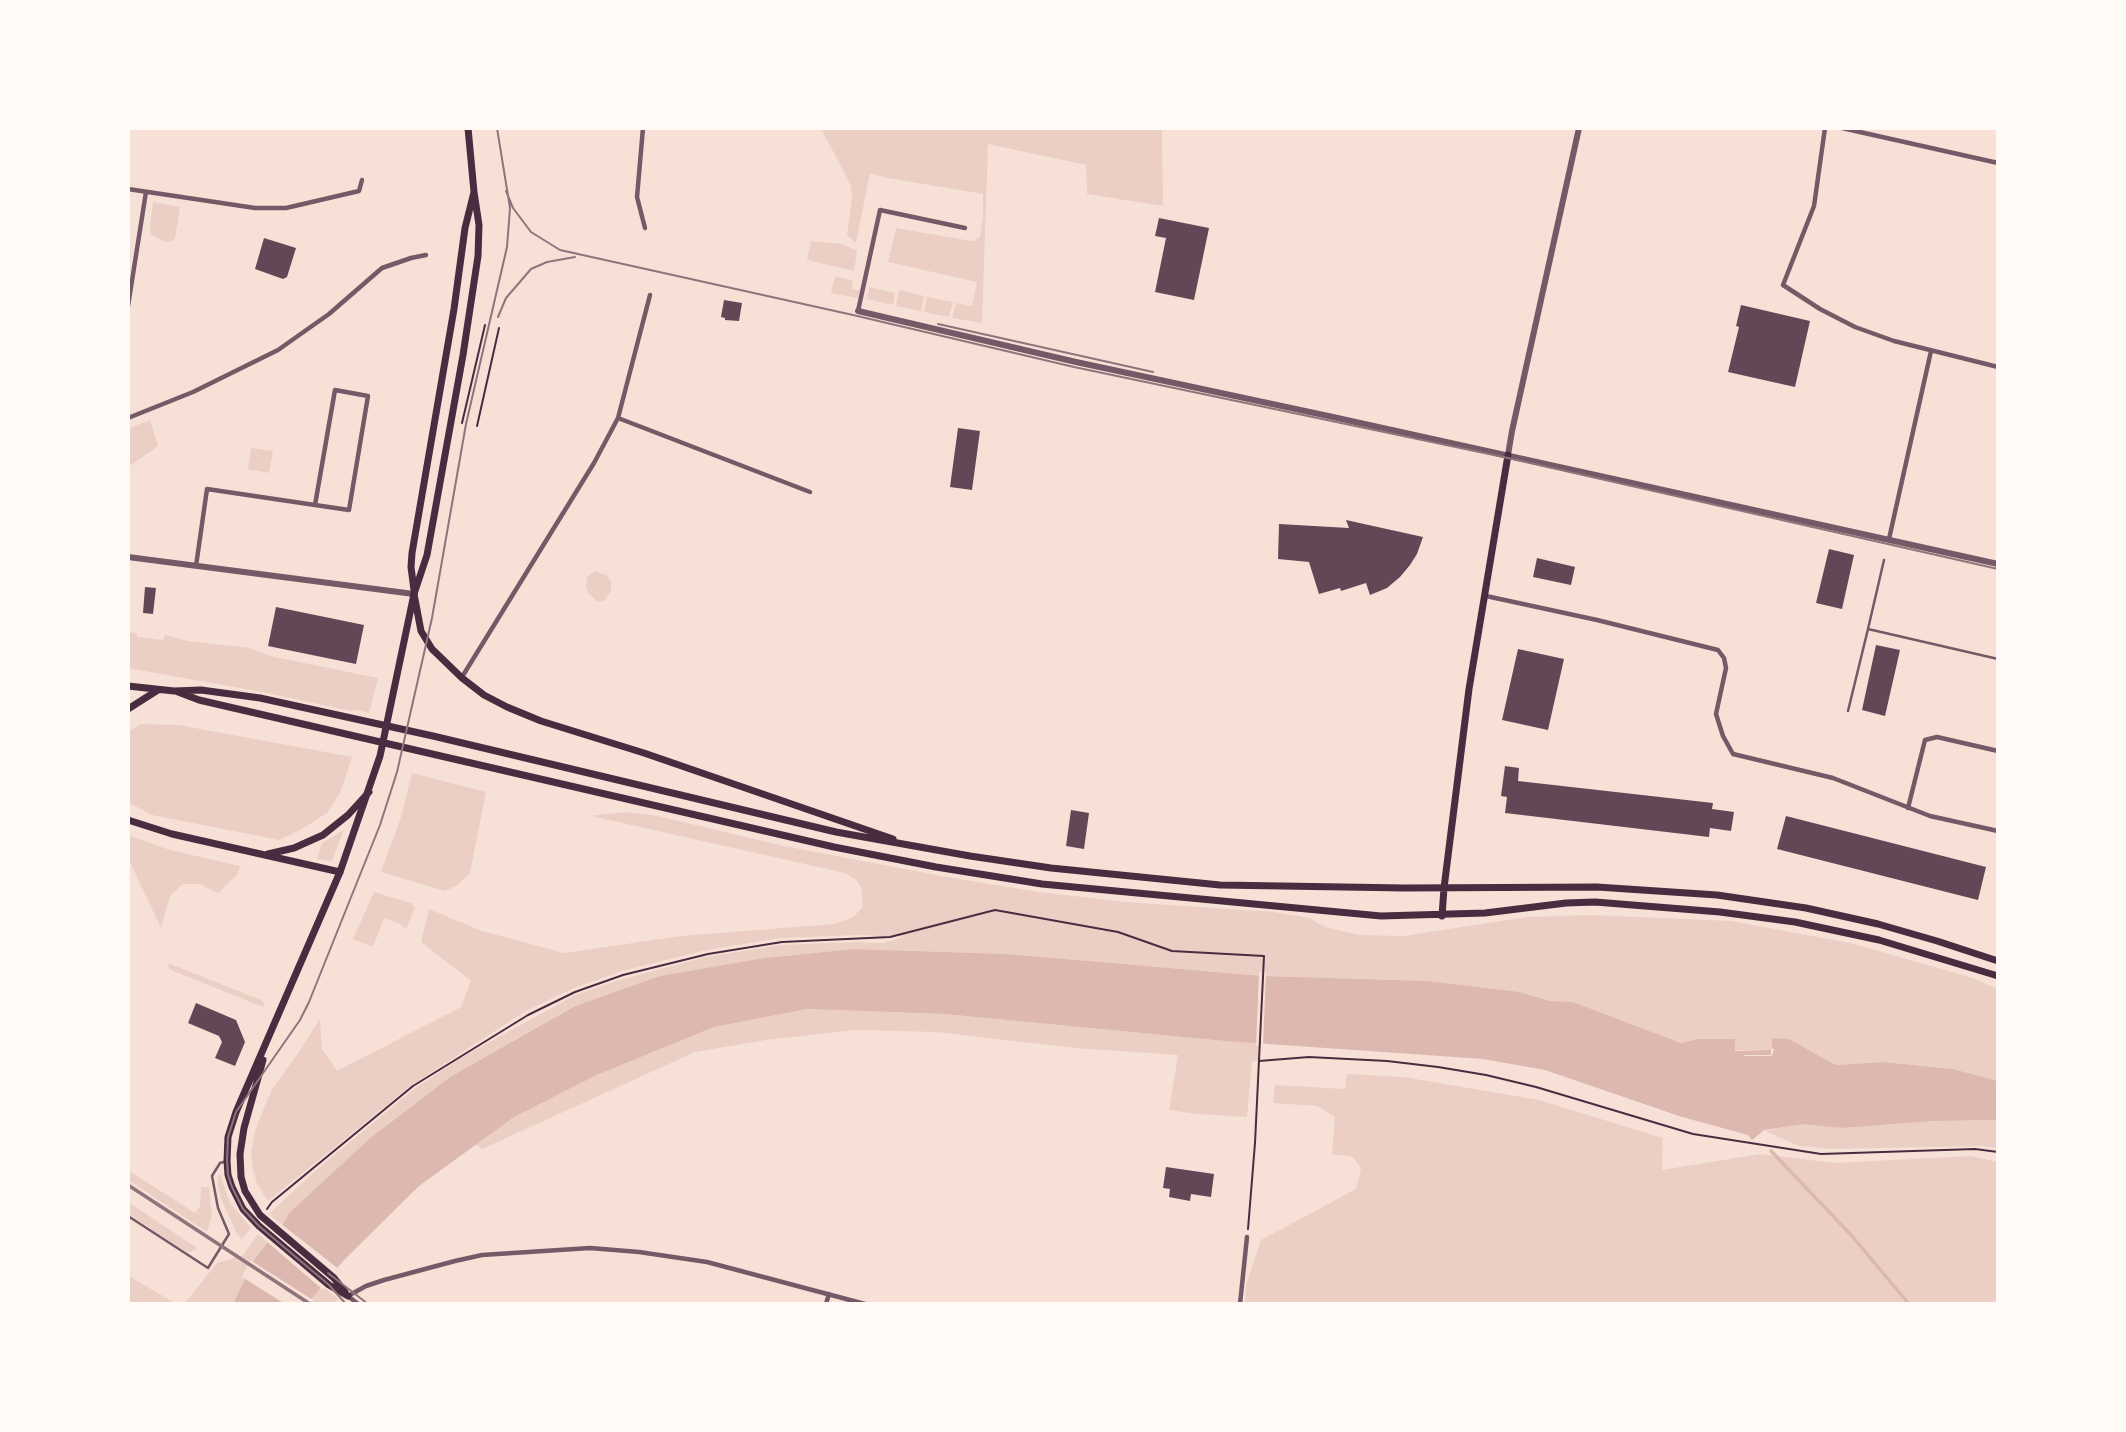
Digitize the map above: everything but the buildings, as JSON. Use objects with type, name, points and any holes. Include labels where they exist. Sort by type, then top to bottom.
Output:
[{"type":"main road","points":[[332,1281],[259,1226],[243,1209],[232,1187],[227,1161],[228,1137],[293,977],[340,872],[369,792],[390,713],[414,594],[427,555],[478,256],[479,225],[468,128]]},
{"type":"main road","points":[[474,192],[464,228],[452,321],[412,553],[411,567],[418,620],[427,642],[462,678],[484,695],[507,707],[541,721],[762,793],[913,846]]},
{"type":"main road","points":[[1442,916],[1469,689],[1508,455]]},
{"type":"main road","points":[[128,685],[174,691],[201,690],[260,698],[433,736],[836,832],[1085,873],[1220,885],[1597,887],[1717,895],[1806,908],[1878,924],[1998,961]]},
{"type":"main road","points":[[128,709],[159,689]]},
{"type":"main road","points":[[174,691],[199,700],[834,847],[1042,884],[1381,916],[1485,913],[1576,902],[1720,912],[1795,922],[1879,940],[1998,976]]},
{"type":"main road","points":[[268,855],[314,840],[340,822],[369,792]]},
{"type":"main road","points":[[128,820],[172,834],[340,872]]},
{"type":"main road","points":[[267,1042],[244,1128],[240,1154],[245,1191],[265,1219],[348,1296]]},
{"type":"street","points":[[643,128],[638,197],[645,228]]},
{"type":"street","points":[[1508,455],[1579,128]]},
{"type":"street","points":[[1825,128],[1814,206],[1783,285],[1819,309],[1855,327],[1931,351],[1998,367]]},
{"type":"street","points":[[1842,128],[1998,163]]},
{"type":"street","points":[[128,189],[255,208],[286,208],[359,191],[362,180]]},
{"type":"street","points":[[128,306],[146,192]]},
{"type":"street","points":[[965,228],[880,210],[858,311],[1076,362],[1998,564]]},
{"type":"street","points":[[128,418],[193,391],[278,350],[329,314],[382,268],[426,254]]},
{"type":"street","points":[[462,678],[594,463],[618,418],[650,295]]},
{"type":"street","points":[[1889,539],[1931,351]]},
{"type":"street","points":[[196,566],[207,489],[315,505],[349,510],[368,396],[335,390],[315,505]]},
{"type":"street","points":[[618,418],[810,492]]},
{"type":"street","points":[[128,557],[414,594]]},
{"type":"street","points":[[1486,596],[1718,650],[1724,658],[1726,668],[1716,714],[1723,736],[1733,754],[1833,778],[1930,816],[1998,831]]},
{"type":"street","points":[[1908,808],[1925,740],[1937,737],[1998,751]]},
{"type":"street","points":[[1240,1304],[1247,1237]]},
{"type":"street","points":[[358,1304],[348,1296],[384,1280],[482,1255],[590,1248],[707,1262],[866,1304]]},
{"type":"street","points":[[826,1304],[829,1294]]},
{"type":"lane","points":[[1848,711],[1884,560]]},
{"type":"lane","points":[[1868,629],[1998,659]]},
{"type":"lane","points":[[128,1216],[208,1268],[229,1234],[218,1208],[212,1176],[220,1163],[227,1161]]},
{"type":"path","points":[[462,423],[485,325]]},
{"type":"path","points":[[477,426],[499,328]]},
{"type":"path","points":[[272,1202],[413,1086],[528,1015],[575,992],[623,975],[708,954],[782,942],[890,937],[995,910],[1118,932],[1172,951],[1264,956],[1255,1143],[1247,1237]]},
{"type":"path","points":[[1259,1059],[1310,1056],[1387,1061],[1486,1075],[1536,1087],[1693,1134],[1821,1154],[1975,1149],[1998,1152]]},
{"type":"shaded area","points":[[821,128],[1162,128],[1163,206],[1087,194],[1086,165],[988,144],[982,323],[952,318],[956,303],[972,306],[977,282],[888,262],[896,228],[976,240],[980,237],[983,194],[870,173],[856,243],[847,235],[851,186]]},
{"type":"shaded area","points":[[153,202],[180,207],[175,239],[168,242],[151,235]]},
{"type":"shaded area","points":[[811,241],[842,244],[857,251],[854,271],[807,260]]},
{"type":"shaded area","points":[[835,276],[853,281],[852,289],[860,291],[858,298],[831,293]]},
{"type":"shaded area","points":[[869,287],[895,293],[893,305],[867,299]]},
{"type":"shaded area","points":[[899,290],[924,296],[921,311],[896,306]]},
{"type":"shaded area","points":[[927,297],[953,302],[949,317],[924,312]]},
{"type":"shaded area","points":[[150,420],[158,446],[128,467],[128,429]]},
{"type":"shaded area","points":[[251,448],[273,451],[269,473],[248,469]]},
{"type":"shaded area","points":[[595,571],[606,575],[611,581],[611,591],[605,600],[598,602],[588,593],[586,586],[587,577]]},
{"type":"shaded area","points":[[128,632],[137,633],[137,637],[163,640],[165,635],[188,641],[250,648],[270,656],[378,678],[369,713],[128,668]]},
{"type":"shaded area","points":[[140,724],[179,725],[352,757],[341,791],[327,813],[279,840],[152,815],[130,803],[128,732]]},
{"type":"shaded area","points":[[412,773],[486,792],[470,873],[456,886],[445,891],[381,872],[401,817]]},
{"type":"shaded area","points":[[625,812],[653,815],[784,846],[947,877],[1125,902],[1274,912],[1309,918],[1325,927],[1359,935],[1403,936],[1527,917],[1592,915],[1731,921],[1850,943],[1970,977],[1998,989],[1998,1081],[1953,1069],[1884,1062],[1836,1065],[1789,1039],[1772,1038],[1772,1050],[1735,1050],[1735,1039],[1698,1039],[1681,1043],[1573,1002],[1550,1001],[1520,992],[1428,981],[1263,976],[1007,954],[853,949],[765,958],[572,1007],[450,1077],[369,1139],[289,1213],[282,1224],[273,1218],[270,1213],[315,1171],[414,1089],[459,1059],[575,995],[706,957],[780,945],[882,943],[904,937],[860,935],[781,938],[707,950],[622,971],[574,988],[526,1011],[413,1084],[268,1201],[257,1184],[253,1169],[251,1154],[255,1130],[272,1089],[320,1019],[322,1049],[337,1071],[461,1007],[471,981],[421,942],[429,909],[482,931],[564,953],[681,936],[834,924],[853,917],[863,907],[861,887],[845,873],[591,816]]},
{"type":"shaded area","points":[[344,830],[332,860],[317,859],[322,843]]},
{"type":"shaded area","points":[[128,835],[170,850],[240,866],[237,875],[218,893],[199,884],[183,884],[170,896],[161,928],[128,858]]},
{"type":"shaded area","points":[[374,892],[411,903],[415,908],[406,929],[384,918],[373,947],[353,939]]},
{"type":"shaded area","points":[[853,949],[1007,954],[1263,976],[1428,981],[1520,992],[1550,1001],[1573,1002],[1681,1043],[1698,1039],[1735,1039],[1735,1051],[1771,1050],[1771,1055],[1744,1056],[1772,1056],[1772,1038],[1789,1039],[1836,1065],[1884,1062],[1953,1069],[1998,1081],[1998,1120],[1934,1121],[1842,1128],[1804,1124],[1764,1130],[1752,1140],[1748,1135],[1682,1117],[1545,1070],[1483,1059],[1225,1041],[945,1014],[807,1009],[714,1027],[597,1075],[514,1117],[419,1186],[344,1260],[307,1304],[233,1304],[254,1260],[289,1213],[369,1139],[450,1077],[573,1007],[660,976],[765,958]]},
{"type":"shaded area","points":[[168,963],[261,1000],[263,1007],[169,969]]},
{"type":"shaded area","points":[[807,1009],[945,1014],[1225,1041],[1260,1042],[1259,1061],[1252,1061],[1247,1117],[1197,1114],[1169,1110],[1178,1055],[1075,1048],[936,1032],[856,1030],[766,1040],[695,1052],[482,1149],[476,1144],[514,1117],[597,1075],[714,1027]]},
{"type":"shaded area","points":[[1347,1074],[1404,1077],[1539,1100],[1663,1138],[1662,1170],[1760,1154],[1835,1163],[1971,1156],[1998,1162],[1998,1304],[1245,1304],[1246,1285],[1261,1240],[1356,1189],[1361,1169],[1353,1157],[1332,1154],[1335,1117],[1317,1106],[1273,1103],[1275,1085],[1345,1089]]},
{"type":"shaded area","points":[[1998,1120],[1998,1148],[1981,1146],[1832,1149],[1799,1146],[1765,1131],[1804,1123],[1842,1128],[1934,1121]]},
{"type":"shaded area","points":[[128,1170],[195,1213],[200,1206],[201,1187],[209,1187],[212,1215],[207,1232],[128,1180]]},
{"type":"shaded area","points":[[220,1174],[230,1203],[251,1228],[242,1239],[237,1234],[220,1197],[217,1178]]},
{"type":"shaded area","points":[[128,1202],[197,1248],[189,1253],[174,1244],[128,1213]]},
{"type":"shaded area","points":[[258,1234],[268,1243],[254,1260],[233,1304],[184,1304],[217,1263],[243,1255]]},
{"type":"shaded area","points":[[128,1275],[144,1285],[177,1304],[128,1304]]},
{"type":"shaded area","points":[[322,1286],[338,1299],[333,1304],[306,1304]]},
{"type":"pier","points":[[1259,972],[1266,972],[1263,1046],[1256,1046]]},
{"type":"pier","points":[[280,1223],[340,1270],[323,1290],[265,1240]]},
{"type":"pier","points":[[250,1260],[313,1300],[311,1304],[285,1304],[242,1277]]},
{"type":"waterway","points":[[1771,1151],[1852,1236],[1909,1304]]},
{"type":"tram line","points":[[346,1304],[329,1285],[259,1226],[243,1209],[228,1175],[228,1137],[236,1112],[300,1020],[309,1002],[380,825],[397,772],[432,618],[466,424],[507,247],[510,208],[497,128]]},
{"type":"tram line","points":[[506,191],[513,208],[531,232],[560,250],[1074,367],[1508,458],[1998,569]]},
{"type":"tram line","points":[[498,317],[506,298],[531,269],[547,262],[575,257]]},
{"type":"tram line","points":[[938,324],[1153,372]]},
{"type":"tram line","points":[[328,1273],[368,1304]]},
{"type":"railway","points":[[128,1185],[310,1304]]}]
